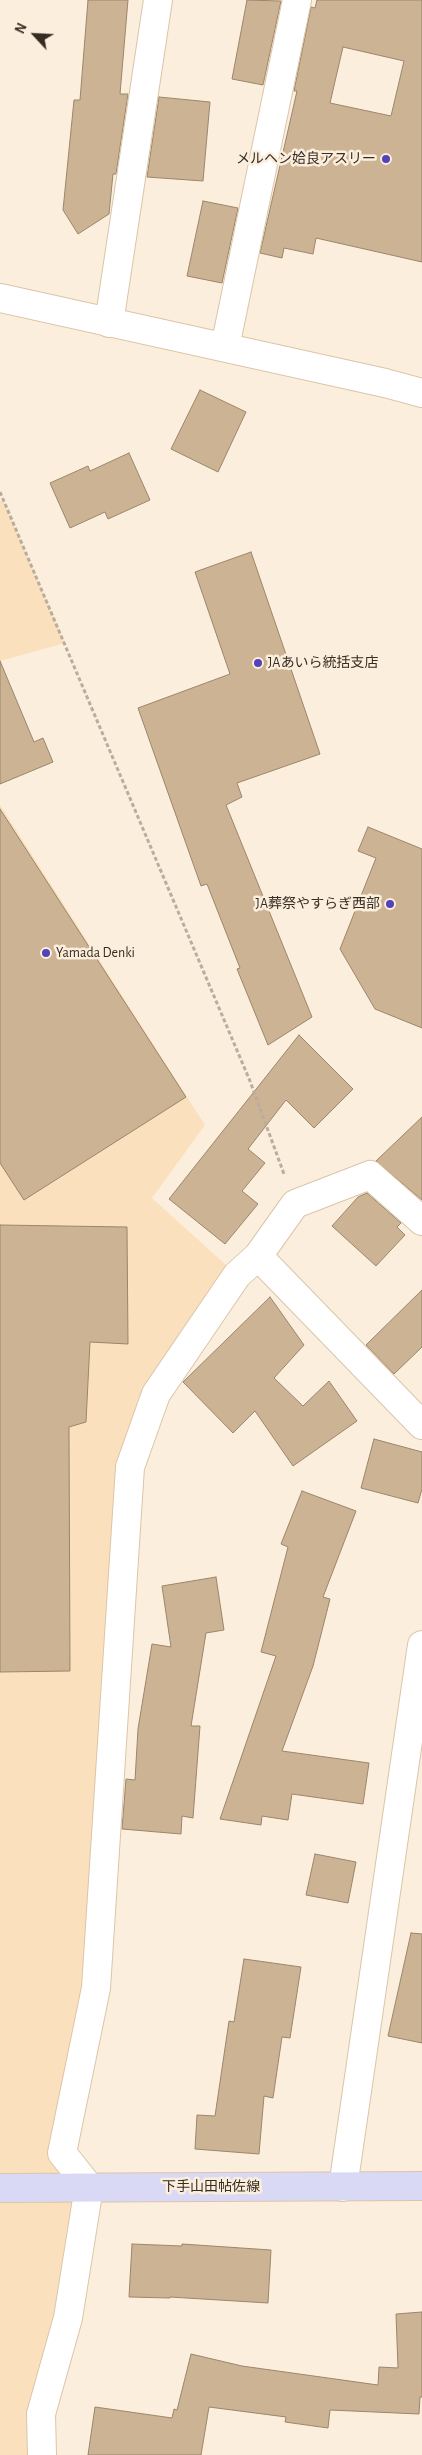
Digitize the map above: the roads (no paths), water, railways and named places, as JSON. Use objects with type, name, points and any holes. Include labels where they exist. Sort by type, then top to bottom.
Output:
[{"type":"main road","name":"下手山田帖佐線","points":[[0,2188],[422,2186]]},
{"type":"street","points":[[109,323],[158,0]]},
{"type":"street","points":[[225,348],[297,0]]},
{"type":"street","points":[[0,298],[422,393]]},
{"type":"street","points":[[42,2455],[41,2414],[68,2318],[88,2188],[62,2153],[96,1988],[130,1467],[156,1394],[237,1275],[258,1256],[295,1204],[370,1175],[422,1221]]},
{"type":"street","points":[[258,1256],[422,1425]]},
{"type":"street","points":[[343,2187],[422,1645]]},
{"type":"place","name":"メルヘン姶良アスリー","points":[[386,159]]},
{"type":"place","name":"JAあいら統括支店","points":[[258,663]]},
{"type":"place","name":"JA葬祭やすらぎ西部","points":[[390,904]]},
{"type":"place","name":"Yamada Denki","points":[[46,953]]}]
